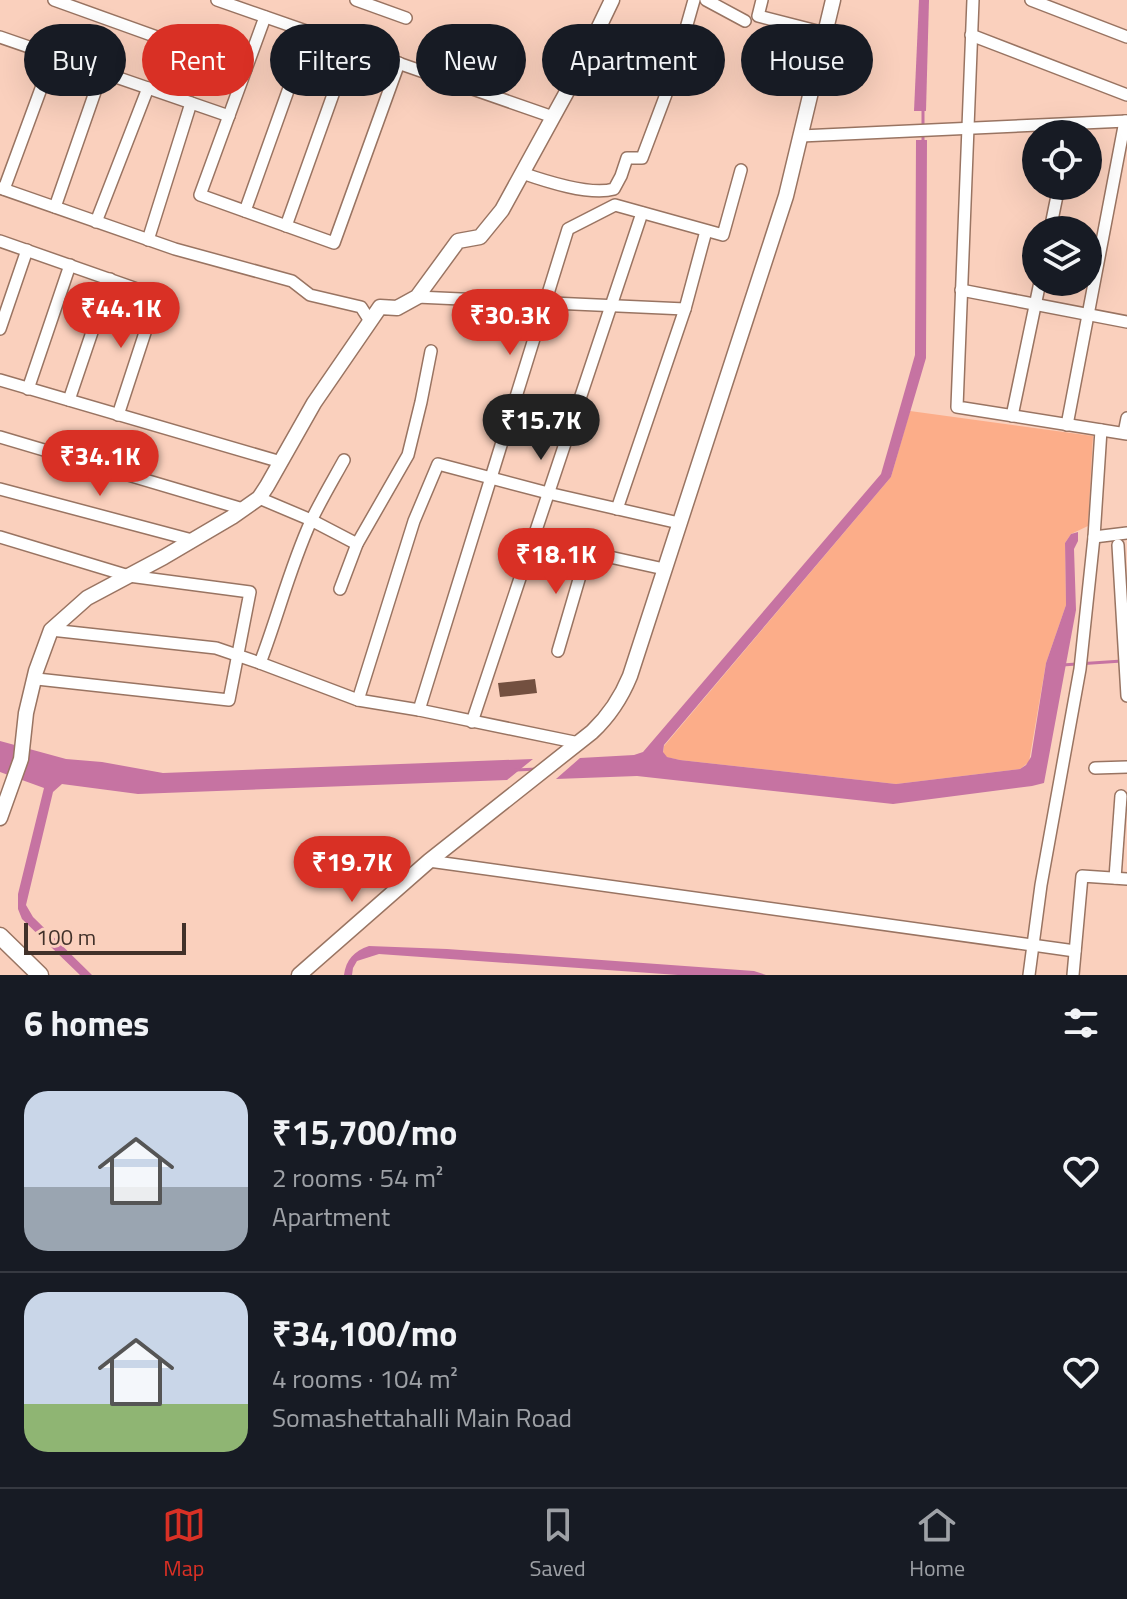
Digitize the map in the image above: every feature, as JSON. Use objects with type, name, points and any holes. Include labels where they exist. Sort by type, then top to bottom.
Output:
[{"type":"main road","points":[[0,936],[40,975]]},
{"type":"street","points":[[54,0],[142,32]]},
{"type":"street","points":[[217,0],[286,24]]},
{"type":"street","points":[[356,0],[406,18]]},
{"type":"street","points":[[600,24],[612,0]]},
{"type":"street","points":[[687,24],[694,0]]},
{"type":"street","points":[[706,0],[745,21]]},
{"type":"street","points":[[762,0],[758,16],[790,24]]},
{"type":"street","points":[[827,24],[833,0]]},
{"type":"street","points":[[973,0],[957,407],[1126,434],[1127,418]]},
{"type":"street","points":[[1031,0],[1127,37]]},
{"type":"street","points":[[254,47],[265,17]]},
{"type":"street","points":[[971,35],[1127,95]]},
{"type":"street","points":[[1,40],[24,47]]},
{"type":"street","points":[[400,63],[553,117]]},
{"type":"street","points":[[38,96],[2,188],[175,249],[292,281],[310,295],[361,307],[370,321]]},
{"type":"street","points":[[55,207],[94,96]]},
{"type":"street","points":[[96,222],[145,96]]},
{"type":"street","points":[[171,96],[229,116]]},
{"type":"street","points":[[236,96],[200,195],[334,243],[387,96]]},
{"type":"street","points":[[245,211],[286,96]]},
{"type":"street","points":[[286,226],[332,96]]},
{"type":"street","points":[[0,818],[19,764],[36,671],[51,630],[87,598],[192,540],[259,498],[314,403],[380,307],[397,308],[417,297],[458,241],[480,237],[502,210],[564,96]]},
{"type":"street","points":[[522,173],[545,182],[603,192],[614,189],[627,158],[642,158],[665,96]]},
{"type":"street","points":[[299,975],[429,861],[579,743],[607,718],[625,688],[786,196],[810,96]]},
{"type":"street","points":[[148,240],[191,103]]},
{"type":"street","points":[[1067,425],[1126,121],[1102,124]]},
{"type":"street","points":[[801,136],[1022,129]]},
{"type":"street","points":[[419,710],[568,229],[615,205],[723,235],[741,170]]},
{"type":"street","points":[[472,722],[642,213]]},
{"type":"street","points":[[617,509],[685,309],[706,231]]},
{"type":"street","points":[[0,241],[157,296],[118,415]]},
{"type":"street","points":[[0,329],[27,250]]},
{"type":"street","points":[[28,389],[70,265]]},
{"type":"street","points":[[69,400],[110,279]]},
{"type":"street","points":[[961,290],[1127,322]]},
{"type":"street","points":[[1012,416],[1037,296]]},
{"type":"street","points":[[417,297],[685,309]]},
{"type":"street","points":[[340,589],[357,544],[408,455],[431,351]]},
{"type":"street","points":[[0,380],[281,462]]},
{"type":"street","points":[[1029,975],[1041,885],[1080,669],[1101,430]]},
{"type":"street","points":[[0,437],[243,509]]},
{"type":"street","points":[[260,663],[311,520],[344,460]]},
{"type":"street","points":[[358,700],[414,521],[438,464],[679,523]]},
{"type":"street","points":[[0,489],[192,540]]},
{"type":"street","points":[[259,498],[357,544]]},
{"type":"street","points":[[1094,537],[1127,533]]},
{"type":"street","points":[[0,537],[129,576],[250,592],[229,700],[37,679]]},
{"type":"street","points":[[533,540],[664,569]]},
{"type":"street","points":[[1118,545],[1127,696]]},
{"type":"street","points":[[558,651],[587,552]]},
{"type":"street","points":[[51,630],[216,648],[358,700],[579,743]]},
{"type":"street","points":[[1095,768],[1127,767]]},
{"type":"street","points":[[1073,975],[1082,876],[1121,879],[1121,796]]},
{"type":"street","points":[[429,861],[1075,951]]},
{"type":"shaded area","points":[[919,0],[929,0],[926,111],[914,111]]},
{"type":"shaded area","points":[[916,140],[927,140],[926,358],[891,477],[664,745],[663,752],[667,757],[680,760],[896,784],[1020,769],[1031,757],[1046,663],[1066,605],[1065,543],[1071,534],[1078,532],[1074,549],[1076,610],[1044,783],[893,804],[637,776],[556,779],[580,758],[643,752],[881,474],[915,355]]},
{"type":"shaded area","points":[[910,411],[1093,436],[1088,526],[1071,534],[1065,543],[1066,605],[1046,663],[1029,762],[1020,769],[896,784],[666,757],[664,746],[891,477]]},
{"type":"shaded area","points":[[0,741],[66,759],[163,773],[533,759],[507,780],[138,794],[62,784],[53,792],[26,905],[33,917],[92,975],[80,975],[22,919],[18,909],[18,894],[44,788],[0,772]]},
{"type":"shaded area","points":[[369,946],[754,971],[766,975],[678,975],[379,954],[357,961],[352,975],[344,975],[352,957]]},
{"type":"building","points":[[535,679],[537,693],[500,697],[498,683]]},
{"type":"waterway","points":[[923,108],[923,140]]},
{"type":"waterway","points":[[1062,665],[1122,661]]},
{"type":"waterway","points":[[516,770],[537,769]]}]
